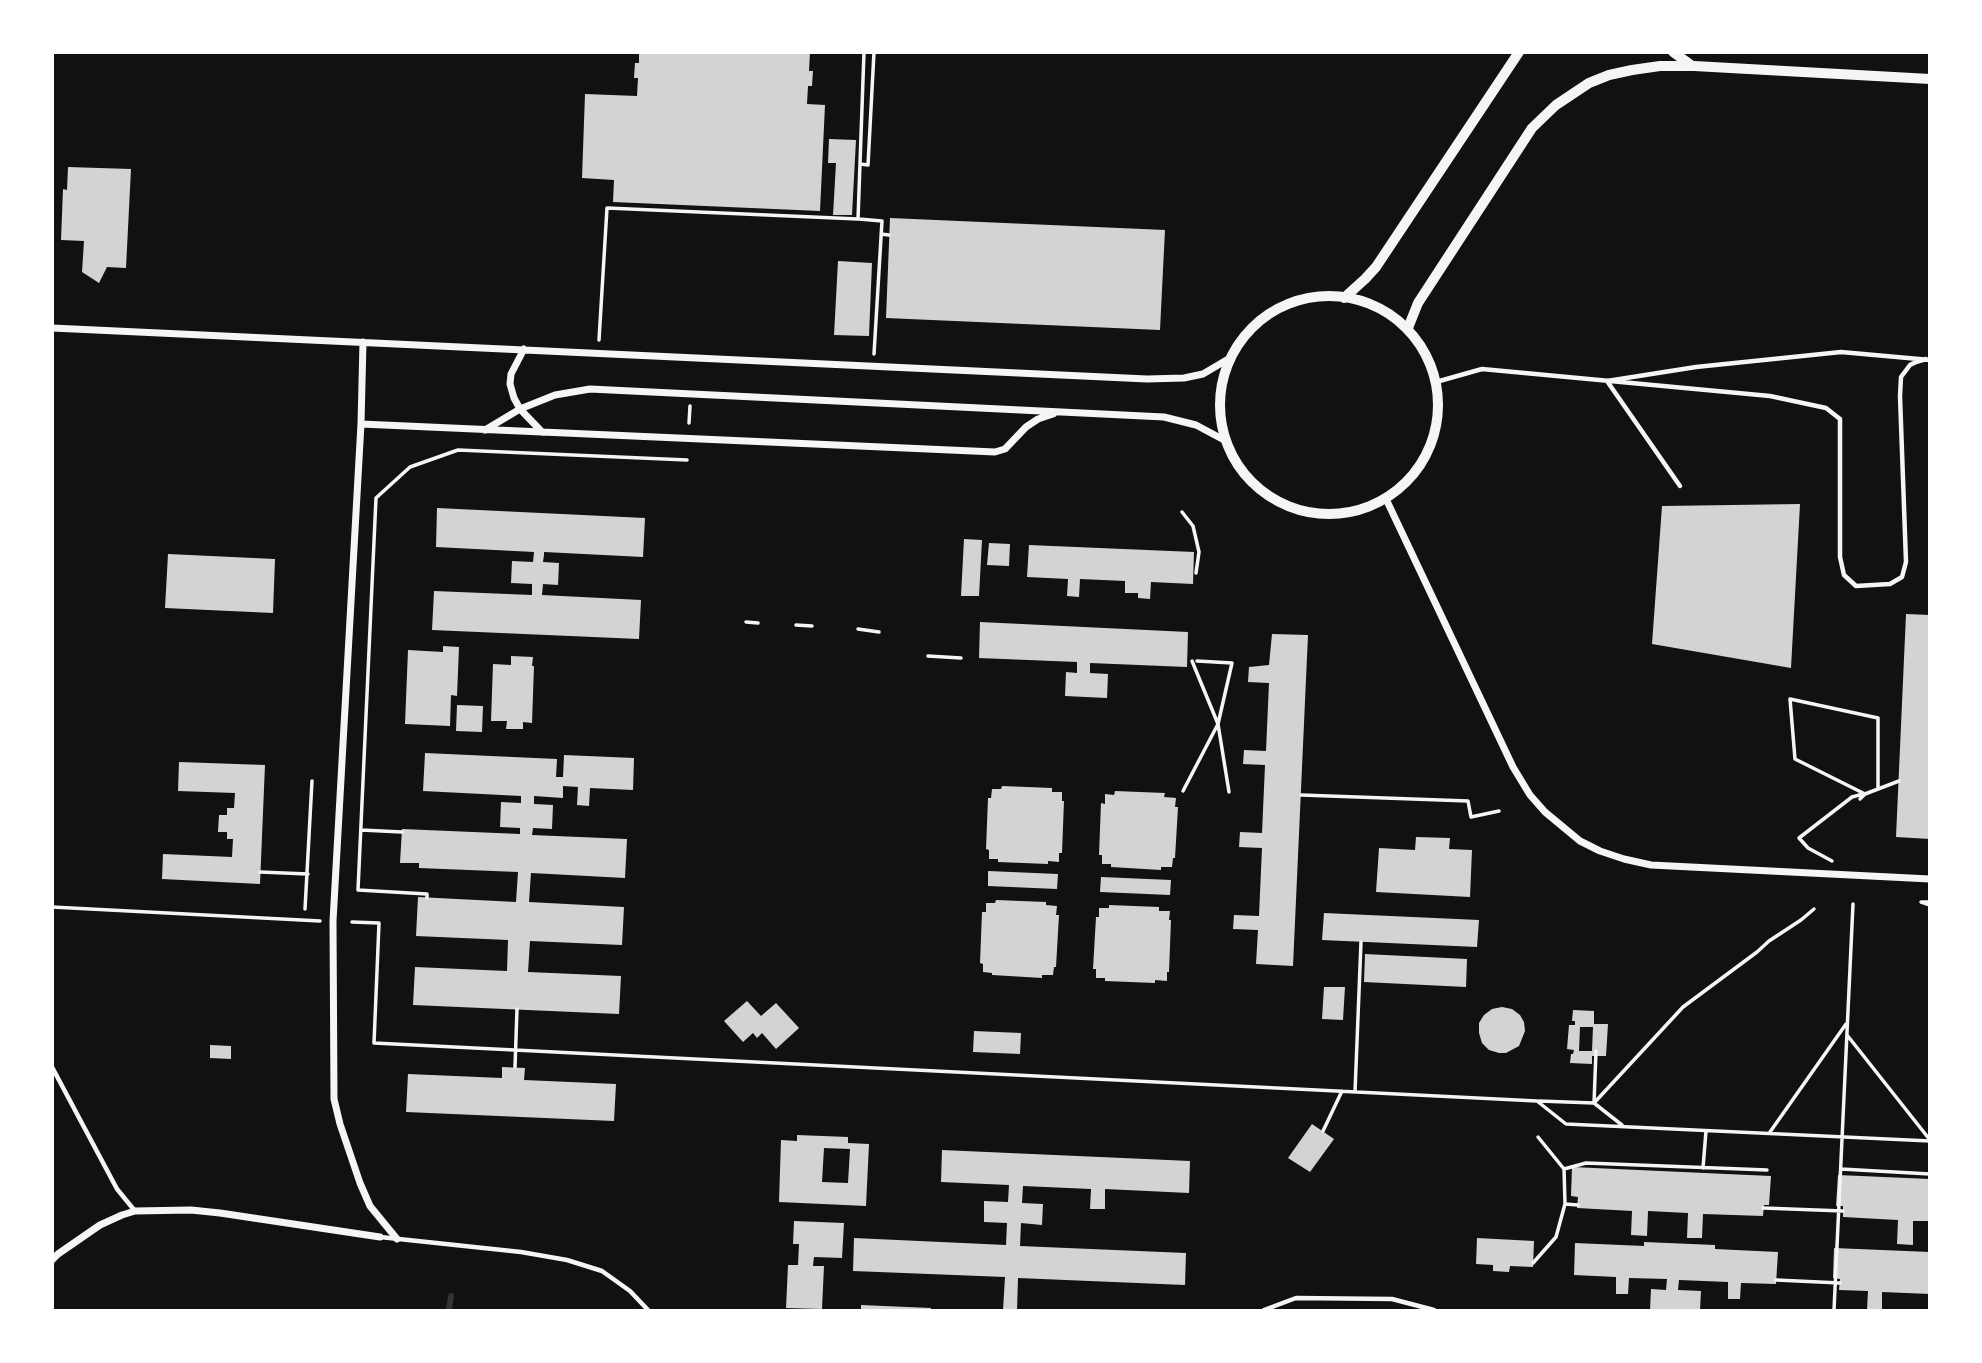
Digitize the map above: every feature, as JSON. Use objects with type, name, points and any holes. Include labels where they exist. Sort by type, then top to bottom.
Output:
[{"type":"street","points":[[1344,298],[1376,267],[1519,52]]},
{"type":"street","points":[[1673,52],[1694,66]]},
{"type":"street","points":[[1408,328],[1418,303],[1532,128],[1573,93],[1590,83],[1609,75],[1660,66],[1926,77]]},
{"type":"street","points":[[1331,295],[1362,300],[1391,315],[1408,328],[1432,364],[1439,394],[1438,425],[1428,454],[1410,480],[1386,499],[1353,512],[1317,514],[1282,504],[1252,484],[1231,455],[1220,422],[1221,387],[1230,358],[1247,332],[1270,313],[1298,300],[1331,295]]},
{"type":"street","points":[[52,328],[1147,379],[1184,378],[1203,374],[1230,358]]},
{"type":"street","points":[[363,342],[333,921],[334,1088],[340,1124],[360,1183],[370,1206],[397,1239]]},
{"type":"street","points":[[524,349],[511,374],[513,398],[543,432]]},
{"type":"street","points":[[485,430],[520,409],[555,395],[590,389],[1164,417],[1196,425],[1224,440]]},
{"type":"street","points":[[360,424],[995,452],[1005,449],[1026,427],[1038,419],[1060,412]]},
{"type":"street","points":[[1386,499],[1513,767],[1530,795],[1545,812],[1580,841],[1600,851],[1651,865],[1930,880]]},
{"type":"street","points":[[52,1260],[100,1225],[135,1211],[191,1210],[220,1213],[380,1237]]},
{"type":"lane","points":[[1608,380],[1696,367],[1841,352],[1928,360]]},
{"type":"lane","points":[[1436,382],[1482,369],[1770,396],[1826,408],[1840,419],[1840,557],[1844,575],[1856,586],[1890,584],[1902,577],[1906,562],[1901,377],[1910,365],[1928,360]]},
{"type":"lane","points":[[1608,380],[1680,486]]},
{"type":"lane","points":[[52,1067],[117,1189],[135,1211]]},
{"type":"lane","points":[[380,1237],[521,1252],[567,1260],[602,1271],[630,1291],[648,1311]]},
{"type":"lane","points":[[1264,1311],[1296,1298],[1392,1299],[1434,1311]]},
{"type":"path","points":[[858,219],[864,52]]},
{"type":"path","points":[[860,163],[868,165],[874,52]]},
{"type":"path","points":[[596,343],[600,339],[607,208],[858,219],[882,221],[874,356]]},
{"type":"path","points":[[881,234],[889,235]]},
{"type":"path","points":[[689,423],[690,404]]},
{"type":"path","points":[[427,898],[427,894],[358,890],[376,498],[410,467],[458,450],[687,460]]},
{"type":"path","points":[[1182,512],[1193,526],[1199,552],[1196,573]]},
{"type":"path","points":[[746,622],[758,623]]},
{"type":"path","points":[[796,625],[812,626]]},
{"type":"path","points":[[858,629],[879,632]]},
{"type":"path","points":[[928,656],[961,658]]},
{"type":"path","points":[[1183,791],[1218,724],[1232,663],[1195,661],[1218,724],[1229,792]]},
{"type":"path","points":[[1865,794],[1794,759],[1790,699],[1878,718],[1878,789]]},
{"type":"path","points":[[305,909],[312,780]]},
{"type":"path","points":[[1854,876],[1808,848],[1799,838],[1852,797],[1899,781]]},
{"type":"path","points":[[1860,799],[1865,794]]},
{"type":"path","points":[[1301,795],[1468,801],[1471,817],[1499,811]]},
{"type":"path","points":[[360,830],[402,832]]},
{"type":"path","points":[[260,872],[308,874]]},
{"type":"path","points":[[1834,1311],[1838,1283],[1853,904]]},
{"type":"path","points":[[52,908],[323,921]]},
{"type":"path","points":[[1594,1103],[1683,1007],[1814,909]]},
{"type":"path","points":[[352,922],[379,923],[374,1043],[1594,1103],[1623,1127]]},
{"type":"path","points":[[1355,1092],[1360,942]]},
{"type":"path","points":[[515,1068],[517,1010]]},
{"type":"path","points":[[1769,1133],[1847,1023]]},
{"type":"path","points":[[1847,1035],[1930,1140]]},
{"type":"path","points":[[1594,1103],[1596,1051]]},
{"type":"path","points":[[1323,1131],[1342,1091]]},
{"type":"path","points":[[1537,1101],[1566,1124],[1930,1140]]},
{"type":"path","points":[[1703,1168],[1706,1130]]},
{"type":"path","points":[[1533,1263],[1556,1237],[1565,1203],[1564,1169],[1538,1137]]},
{"type":"path","points":[[1564,1169],[1586,1163],[1768,1170]]},
{"type":"path","points":[[1841,1169],[1930,1174]]},
{"type":"path","points":[[1565,1203],[1577,1205]]},
{"type":"path","points":[[1763,1208],[1841,1211]]},
{"type":"path","points":[[1776,1280],[1838,1283]]},
{"type":"building","points":[[639,52],[810,52],[809,71],[813,71],[812,86],[808,86],[807,104],[825,105],[820,211],[613,202],[614,180],[582,178],[585,94],[637,96],[638,78],[634,78]]},
{"type":"building","points":[[829,139],[856,140],[852,215],[833,215],[836,163],[828,163]]},
{"type":"building","points":[[68,167],[131,169],[126,268],[107,267],[99,283],[82,272],[84,241],[61,240],[63,189],[67,190]]},
{"type":"building","points":[[890,218],[1165,230],[1160,330],[886,318]]},
{"type":"building","points":[[838,261],[872,263],[869,336],[834,335]]},
{"type":"building","points":[[1800,504],[1791,668],[1652,644],[1662,506]]},
{"type":"building","points":[[437,508],[645,518],[643,557],[544,552],[543,562],[559,563],[558,585],[543,584],[542,595],[641,600],[639,639],[432,630],[434,591],[532,595],[532,584],[511,583],[512,561],[533,562],[534,552],[436,547]]},
{"type":"building","points":[[964,539],[982,540],[979,596],[961,596]]},
{"type":"building","points":[[989,543],[1010,544],[1009,566],[987,565]]},
{"type":"building","points":[[1029,545],[1194,552],[1193,584],[1151,582],[1150,599],[1138,598],[1138,593],[1125,593],[1125,581],[1080,579],[1079,597],[1067,596],[1068,579],[1027,577]]},
{"type":"building","points":[[168,554],[275,559],[273,613],[165,608]]},
{"type":"building","points":[[1906,614],[1930,615],[1930,839],[1896,837]]},
{"type":"building","points":[[980,622],[1188,632],[1187,667],[1090,663],[1090,673],[1108,674],[1107,698],[1065,696],[1066,672],[1077,673],[1077,662],[979,658]]},
{"type":"building","points":[[1272,634],[1308,635],[1293,966],[1256,964],[1258,930],[1233,929],[1234,915],[1259,916],[1262,848],[1239,847],[1240,832],[1262,833],[1265,765],[1243,764],[1244,750],[1266,751],[1269,683],[1248,682],[1249,667],[1269,665]]},
{"type":"building","points":[[443,646],[459,647],[457,696],[451,695],[450,726],[405,724],[408,650],[443,652]]},
{"type":"building","points":[[511,656],[533,657],[532,723],[523,722],[523,729],[506,729],[507,721],[491,721],[493,664],[511,665]]},
{"type":"building","points":[[457,705],[483,706],[482,732],[456,731]]},
{"type":"building","points":[[425,753],[557,759],[556,777],[563,777],[564,755],[634,758],[633,790],[590,788],[589,806],[577,805],[578,787],[563,786],[563,798],[534,796],[534,804],[553,805],[552,829],[533,828],[532,835],[627,839],[625,878],[531,873],[529,902],[624,907],[622,945],[530,941],[528,972],[621,976],[619,1014],[413,1005],[415,967],[507,971],[508,940],[416,936],[418,897],[516,902],[518,872],[419,868],[419,863],[400,863],[402,829],[520,834],[520,828],[500,827],[501,802],[521,803],[521,796],[423,791]]},
{"type":"building","points":[[179,762],[265,765],[260,884],[162,879],[163,854],[232,857],[233,839],[227,839],[227,832],[218,832],[219,815],[227,815],[227,808],[234,808],[235,793],[178,791]]},
{"type":"building","points":[[1002,786],[1052,788],[1052,792],[1062,792],[1062,853],[1059,853],[1059,862],[998,862],[998,859],[989,859],[989,850],[986,849],[988,798],[991,798],[992,789],[1001,789]]},
{"type":"building","points":[[1115,791],[1165,793],[1164,797],[1176,798],[1175,807],[1178,807],[1172,867],[1161,867],[1161,870],[1102,864],[1102,855],[1099,855],[1101,803],[1105,804],[1105,794],[1114,795]]},
{"type":"building","points":[[1416,837],[1450,838],[1449,849],[1472,850],[1470,897],[1376,892],[1379,848],[1415,850]]},
{"type":"building","points":[[988,871],[1058,874],[1057,889],[988,886]]},
{"type":"building","points":[[1101,877],[1171,880],[1170,895],[1100,892]]},
{"type":"building","points":[[996,900],[1046,902],[1046,905],[1057,906],[1056,915],[1059,915],[1056,967],[1053,975],[1042,975],[1042,978],[983,972],[983,964],[980,963],[982,912],[986,912],[986,903],[995,903]]},
{"type":"building","points":[[1109,905],[1159,907],[1159,911],[1170,911],[1167,981],[1105,981],[1105,978],[1096,978],[1096,969],[1093,969],[1096,917],[1099,917],[1099,908],[1109,908]]},
{"type":"building","points":[[1324,913],[1479,920],[1477,947],[1322,940]]},
{"type":"building","points":[[1365,954],[1467,959],[1466,987],[1364,982]]},
{"type":"building","points":[[1324,987],[1345,987],[1343,1020],[1322,1019]]},
{"type":"building","points":[[747,1001],[761,1016],[776,1003],[799,1028],[776,1049],[762,1033],[757,1038],[753,1033],[743,1042],[724,1021]]},
{"type":"building","points":[[1492,1009],[1512,1009],[1520,1015],[1525,1031],[1519,1046],[1506,1053],[1489,1050],[1482,1043],[1479,1033],[1479,1023],[1484,1015]]},
{"type":"building","points":[[1573,1010],[1594,1011],[1594,1024],[1608,1024],[1606,1056],[1592,1056],[1592,1064],[1570,1063],[1574,1050],[1567,1049],[1569,1025],[1575,1025],[1575,1021],[1572,1021]],"holes":[[[1580,1027],[1593,1027],[1592,1051],[1579,1051]]]},
{"type":"building","points":[[974,1031],[1021,1033],[1020,1054],[973,1052]]},
{"type":"building","points":[[210,1045],[231,1046],[231,1059],[210,1058]]},
{"type":"building","points":[[502,1067],[525,1068],[524,1080],[616,1084],[614,1121],[406,1112],[408,1074],[502,1078]]},
{"type":"building","points":[[1312,1124],[1334,1139],[1310,1172],[1288,1158]]},
{"type":"building","points":[[797,1135],[848,1137],[848,1143],[869,1144],[866,1206],[779,1202],[781,1140],[797,1141]],"holes":[[[824,1148],[850,1149],[848,1183],[822,1182]]]},
{"type":"building","points":[[942,1150],[1190,1161],[1189,1193],[1105,1189],[1105,1209],[1090,1209],[1091,1189],[1023,1186],[1022,1203],[1043,1204],[1042,1225],[1021,1223],[1020,1246],[1186,1253],[1185,1285],[1018,1278],[1017,1310],[1003,1310],[1005,1277],[853,1271],[854,1238],[1006,1245],[1007,1223],[984,1222],[984,1201],[1008,1202],[1009,1185],[941,1182]]},
{"type":"building","points":[[1572,1167],[1771,1176],[1769,1205],[1764,1205],[1763,1216],[1703,1214],[1702,1238],[1687,1238],[1688,1213],[1648,1211],[1647,1236],[1631,1235],[1632,1211],[1577,1208],[1578,1197],[1571,1196]]},
{"type":"building","points":[[1838,1175],[1930,1179],[1930,1221],[1913,1221],[1913,1245],[1897,1244],[1898,1220],[1843,1217],[1843,1206],[1836,1206]]},
{"type":"building","points":[[794,1221],[844,1223],[842,1258],[814,1257],[813,1266],[824,1266],[822,1309],[786,1308],[788,1265],[798,1265],[799,1244],[793,1244]]},
{"type":"building","points":[[1477,1238],[1534,1241],[1533,1267],[1510,1266],[1509,1272],[1493,1271],[1493,1265],[1476,1264]]},
{"type":"building","points":[[1644,1242],[1715,1245],[1715,1249],[1778,1252],[1776,1284],[1741,1283],[1740,1299],[1728,1299],[1728,1282],[1679,1280],[1678,1290],[1701,1291],[1700,1310],[1650,1310],[1651,1289],[1666,1290],[1667,1279],[1629,1278],[1628,1294],[1616,1294],[1616,1277],[1574,1275],[1575,1243],[1644,1246]]},
{"type":"building","points":[[1834,1248],[1930,1252],[1930,1294],[1882,1292],[1882,1310],[1867,1310],[1868,1291],[1839,1290],[1840,1279],[1833,1278]]},
{"type":"building","points":[[861,1305],[931,1308],[931,1310],[861,1310]]},
{"type":"waterway","points":[[449,1310],[451,1296]]}]
